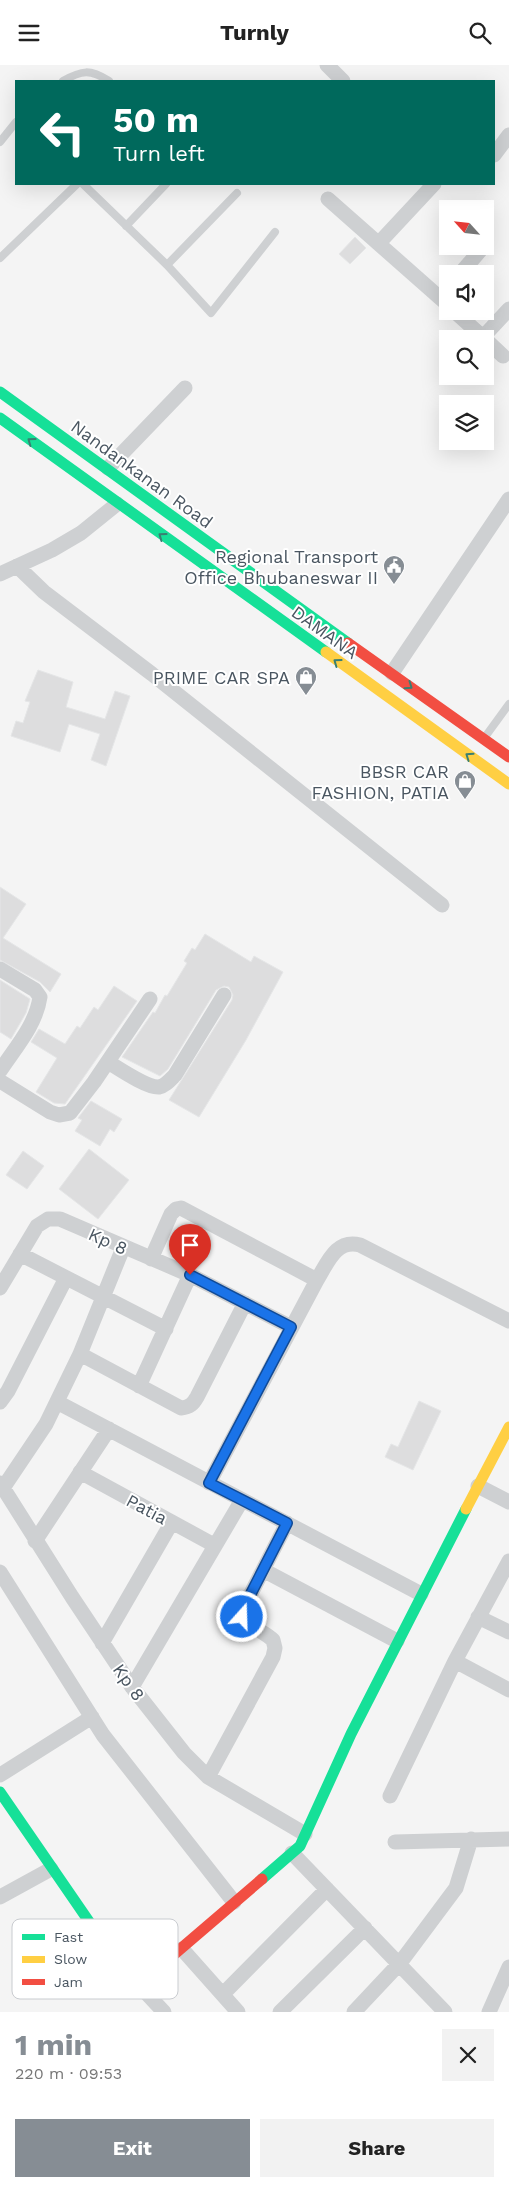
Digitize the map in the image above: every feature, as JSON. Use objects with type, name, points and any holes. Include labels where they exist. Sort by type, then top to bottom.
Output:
[{"type":"main road","name":"Nandankanan Road","points":[[0,392],[108,468],[250,574],[509,757]]},
{"type":"main road","name":"DAMANA","points":[[0,418],[117,504],[509,784]]},
{"type":"main road","points":[[178,1952],[300,1846],[351,1734],[421,1594],[508,1432]]},
{"type":"main road","points":[[0,1792],[50,1869],[86,1919]]},
{"type":"street","points":[[327,65],[342,80]]},
{"type":"street","points":[[495,154],[509,135]]},
{"type":"street","points":[[379,243],[433,185]]},
{"type":"street","points":[[328,199],[439,292]]},
{"type":"street","points":[[468,265],[477,255]]},
{"type":"street","points":[[491,330],[509,309]]},
{"type":"street","points":[[464,320],[475,330]]},
{"type":"street","points":[[494,347],[503,356]]},
{"type":"street","points":[[108,468],[185,388]]},
{"type":"street","points":[[392,673],[509,499]]},
{"type":"street","points":[[0,574],[52,550],[81,533],[117,504]]},
{"type":"street","points":[[17,567],[44,592],[152,674],[442,905]]},
{"type":"street","points":[[0,969],[35,990],[40,997],[38,1010],[32,1023],[0,1071]]},
{"type":"street","points":[[108,1062],[149,1085],[158,1087],[167,1083],[175,1075],[224,995]]},
{"type":"street","points":[[0,1081],[50,1112],[59,1115],[70,1113],[108,1062],[150,999]]},
{"type":"street","points":[[151,1259],[171,1214],[176,1209],[181,1208],[317,1280]]},
{"type":"street","name":"Kp 8","points":[[0,1288],[37,1226],[48,1219],[60,1219],[123,1248],[190,1275],[291,1327]]},
{"type":"street","points":[[209,1483],[317,1280],[336,1250],[342,1245],[351,1243],[360,1245],[509,1321]]},
{"type":"street","points":[[2,1486],[46,1425],[80,1354],[123,1248]]},
{"type":"street","points":[[20,1254],[166,1329]]},
{"type":"street","points":[[139,1386],[190,1275]]},
{"type":"street","points":[[0,1402],[8,1391],[66,1278]]},
{"type":"street","points":[[80,1354],[181,1408],[193,1404],[244,1303]]},
{"type":"street","points":[[57,1402],[421,1594]]},
{"type":"street","points":[[35,1541],[109,1429]]},
{"type":"street","name":"Patia","points":[[80,1472],[214,1545]]},
{"type":"street","points":[[478,1485],[509,1502]]},
{"type":"street","name":"Kp 8","points":[[2,1486],[35,1541],[102,1643],[156,1720],[208,1777],[306,1834]]},
{"type":"street","points":[[132,1687],[242,1500]]},
{"type":"street","points":[[102,1643],[172,1522]]},
{"type":"street","points":[[208,1777],[273,1657],[275,1647],[273,1640],[246,1622],[242,1617],[243,1609],[287,1523]]},
{"type":"street","points":[[390,1796],[454,1661],[507,1568]]},
{"type":"street","points":[[263,1571],[398,1641]]},
{"type":"street","points":[[0,1572],[103,1735],[234,1902]]},
{"type":"street","points":[[478,1617],[509,1632]]},
{"type":"street","points":[[454,1661],[509,1690]]},
{"type":"street","points":[[0,1775],[92,1717]]},
{"type":"street","points":[[357,2011],[400,1963],[456,1888],[471,1839]]},
{"type":"street","points":[[395,1842],[509,1839]]},
{"type":"street","points":[[292,1853],[400,1963],[445,2012]]},
{"type":"street","points":[[0,1897],[50,1869]]},
{"type":"street","points":[[223,1994],[327,1889]]},
{"type":"street","points":[[280,2012],[365,1927]]},
{"type":"street","points":[[182,1949],[238,2012]]},
{"type":"street","points":[[489,2012],[503,1994],[509,1967]]},
{"type":"street","points":[[152,1999],[164,2012]]},
{"type":"lane","points":[[65,80],[81,72],[96,73],[107,80]]},
{"type":"lane","points":[[0,142],[15,123]]},
{"type":"lane","points":[[0,257],[76,185]]},
{"type":"lane","points":[[84,185],[167,265],[210,313],[275,232]]},
{"type":"lane","points":[[126,226],[165,185]]},
{"type":"lane","points":[[167,265],[237,193]]},
{"type":"lane","points":[[483,739],[509,704]]},
{"type":"building","points":[[355,237],[366,248],[350,264],[339,254]]},
{"type":"building","points":[[38,670],[73,682],[66,707],[105,719],[115,691],[130,696],[106,766],[91,760],[100,734],[69,724],[60,752],[11,736],[16,721],[23,723],[30,702],[25,701]]},
{"type":"building","points":[[0,887],[26,904],[3,938],[61,974],[50,992],[40,982],[0,960]]},
{"type":"building","points":[[205,934],[251,962],[254,956],[283,972],[246,1040],[199,1117],[169,1100],[232,1000],[233,995],[229,987],[224,986],[216,990],[168,1069],[160,1076],[122,1057],[153,1012],[155,1013],[165,995],[167,996],[187,963],[184,961],[192,948],[195,950]]},
{"type":"building","points":[[0,980],[30,999],[26,1013],[11,1039],[0,1032]]},
{"type":"building","points":[[114,986],[137,1001],[65,1104],[54,1103],[36,1092],[57,1058],[31,1042],[39,1029],[65,1044],[77,1026],[80,1028],[94,1007],[98,1010]]},
{"type":"building","points":[[91,1101],[122,1119],[114,1132],[110,1129],[100,1146],[75,1131],[82,1120],[78,1118]]},
{"type":"building","points":[[89,1149],[129,1180],[98,1219],[59,1189]]},
{"type":"building","points":[[23,1151],[44,1166],[27,1189],[6,1175]]},
{"type":"building","points":[[419,1401],[441,1411],[413,1470],[385,1457],[391,1444],[398,1447]]},
{"type":"traffic: fast","points":[[0,392],[348,643]]},
{"type":"traffic: fast","points":[[0,418],[326,652]]},
{"type":"traffic: fast","points":[[262,1879],[300,1846],[351,1734],[466,1509]]},
{"type":"traffic: fast","points":[[0,1792],[87,1919]]},
{"type":"traffic: slow","points":[[326,652],[509,784]]},
{"type":"traffic: slow","points":[[466,1509],[509,1427]]},
{"type":"traffic: jam","points":[[348,643],[509,757]]},
{"type":"traffic: jam","points":[[178,1951],[262,1879]]},
{"type":"place","name":"Regional Transport Office Bhubaneswar II","points":[[394,585]]},
{"type":"place","name":"PRIME CAR SPA","points":[[306,696]]},
{"type":"place","name":"BBSR CAR FASHION, PATIA","points":[[465,800]]},
{"type":"route","points":[[190,1275],[291,1327],[209,1483],[287,1523],[243,1609],[242,1617]]}]
